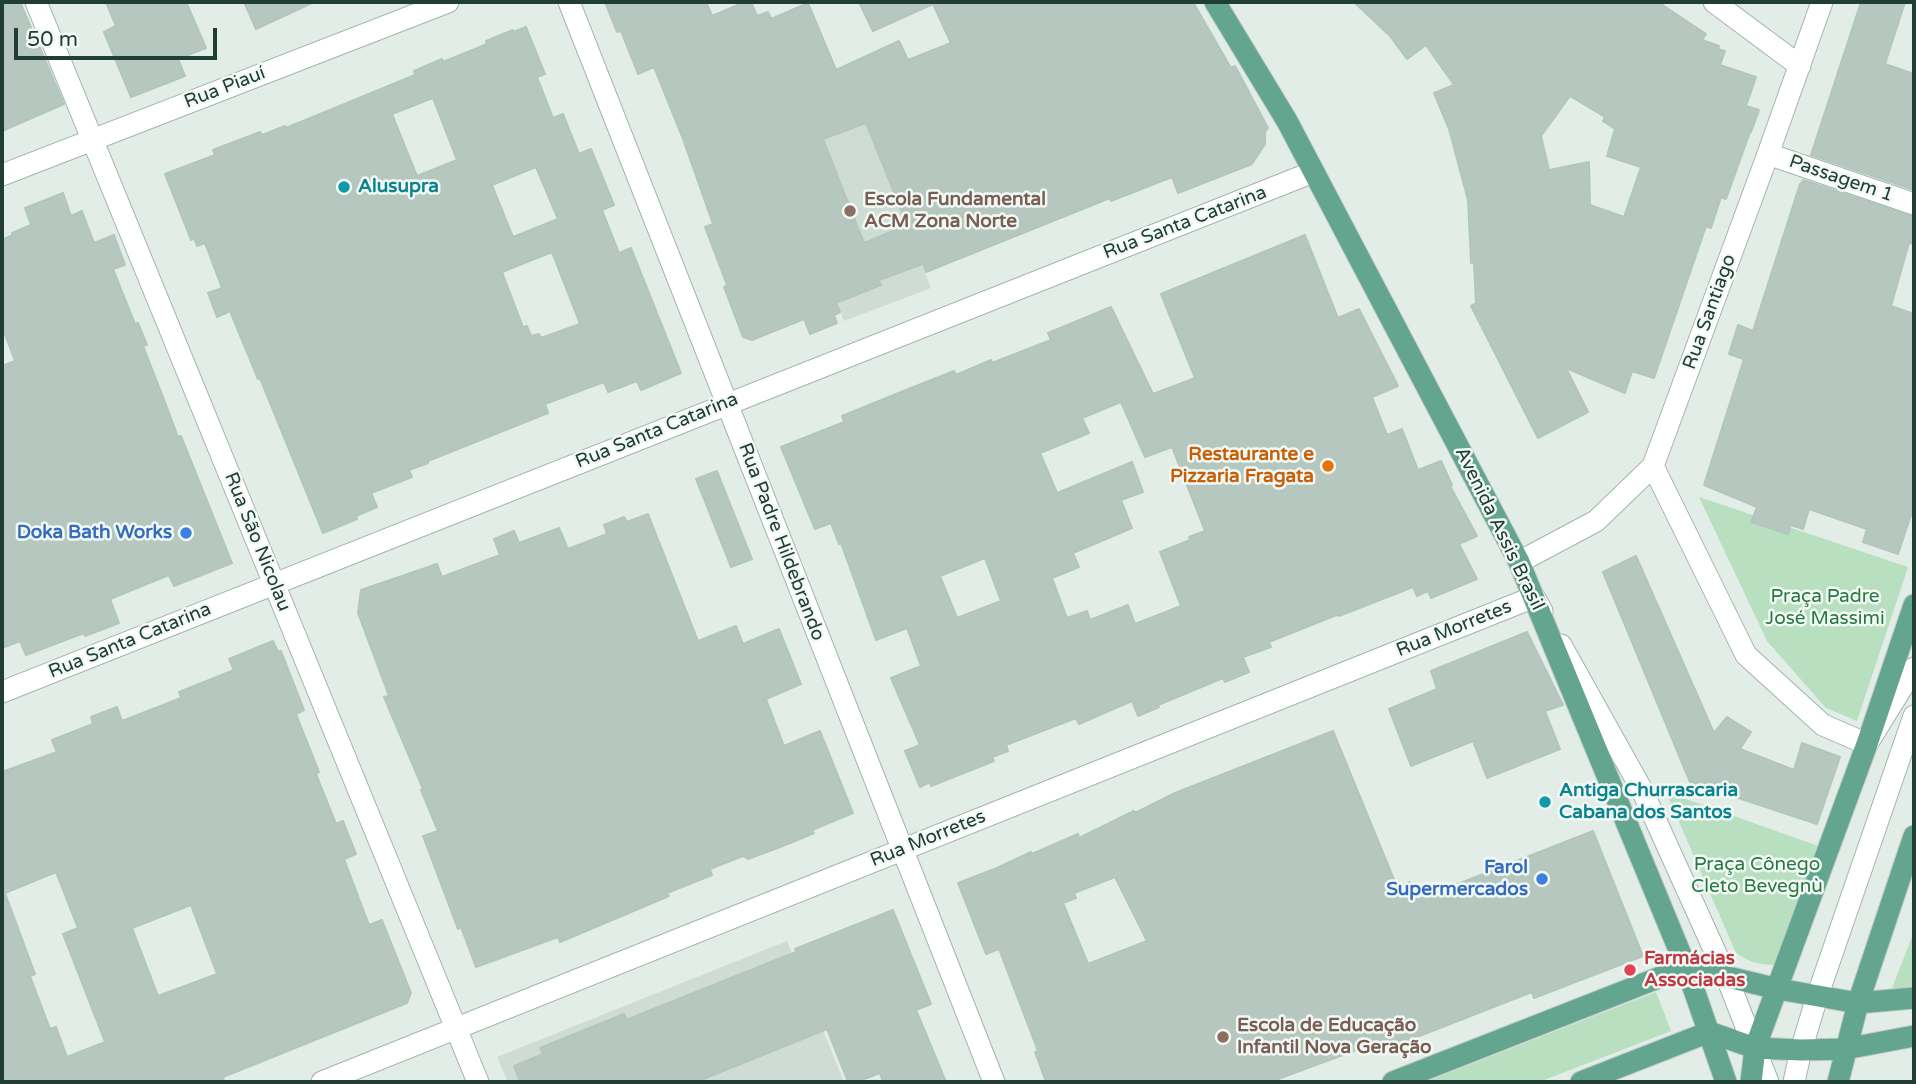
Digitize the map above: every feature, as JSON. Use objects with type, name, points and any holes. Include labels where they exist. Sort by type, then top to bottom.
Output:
[{"type":"main road","name":"Avenida Assis Brasil","points":[[1215,2],[1287,121],[1519,562],[1686,967],[1726,1082]]},
{"type":"main road","points":[[1751,1082],[1755,1048],[1867,744],[1914,605]]},
{"type":"main road","points":[[1838,1082],[1857,1003],[1914,836]]},
{"type":"main road","points":[[1393,1082],[1686,967],[1778,989],[1857,1003],[1914,998]]},
{"type":"main road","points":[[1581,1082],[1709,1032],[1755,1048],[1801,1050],[1845,1049],[1914,1037]]},
{"type":"street","name":"Rua São Nicolau","points":[[36,2],[478,1082]]},
{"type":"street","name":"Rua Piauí","points":[[2,175],[448,2]]},
{"type":"street","name":"Rua Padre Hildebrando","points":[[569,2],[993,1082]]},
{"type":"street","points":[[1714,2],[1800,66]]},
{"type":"street","name":"Rua Santiago","points":[[1519,562],[1596,521],[1653,466],[1769,154],[1822,2]]},
{"type":"street","name":"Passagem 1","points":[[1769,154],[1914,204]]},
{"type":"street","name":"Rua Santa Catarina","points":[[2,692],[1313,172]]},
{"type":"street","points":[[1653,466],[1746,655],[1823,725],[1867,744],[1914,667]]},
{"type":"street","points":[[1534,597],[1642,790],[1727,978],[1768,1082]]},
{"type":"street","name":"Rua Morretes","points":[[322,1082],[1534,597]]},
{"type":"street","points":[[1794,1082],[1817,997],[1914,716]]},
{"type":"shaded area","name":"Escola Fundamental ACM Zona Norte","points":[[858,101],[931,288],[844,321],[769,134]]},
{"type":"shaded area","points":[[787,941],[844,1082],[508,1082],[497,1057]]},
{"type":"green space","name":"Praça Padre José Massimi","points":[[1699,497],[1908,567],[1857,721],[1826,708],[1767,641]]},
{"type":"green space","name":"Praça Cônego Cleto Bevegnù","points":[[1666,792],[1821,847],[1776,965],[1745,959],[1736,953]]},
{"type":"green space","points":[[1914,932],[1914,988],[1892,988]]},
{"type":"green space","points":[[1656,992],[1671,1031],[1539,1082],[1425,1082]]},
{"type":"building","points":[[2,2],[20,2],[64,104],[2,131]]},
{"type":"building","points":[[106,2],[186,2],[206,48],[178,59],[185,76],[131,97],[104,32],[116,26]]},
{"type":"building","points":[[244,2],[314,2],[256,29]]},
{"type":"building","points":[[605,2],[706,2],[712,16],[751,2],[757,16],[768,12],[771,19],[808,3],[836,70],[899,41],[908,60],[951,43],[933,4],[873,31],[859,2],[1193,2],[1231,68],[1235,66],[1268,128],[1265,132],[1265,144],[1252,164],[1178,193],[1172,177],[1111,201],[1110,198],[926,272],[923,264],[879,280],[881,285],[836,303],[840,312],[834,315],[837,323],[810,334],[804,319],[752,340],[743,337],[724,287],[727,285],[705,227],[713,224],[654,67],[638,74],[621,31],[617,32]],"holes":[[[866,123],[907,225],[864,243],[823,139]]]},
{"type":"building","points":[[1354,2],[1658,2],[1706,34],[1702,40],[1725,51],[1720,65],[1756,77],[1746,106],[1759,110],[1726,199],[1721,197],[1711,228],[1706,226],[1654,378],[1632,371],[1625,393],[1566,368],[1588,412],[1538,438],[1471,306],[1476,303],[1468,200],[1449,129],[1434,93],[1454,85],[1426,45],[1407,59],[1390,36]],"holes":[[[1570,96],[1605,117],[1603,121],[1615,129],[1607,156],[1641,167],[1624,217],[1590,205],[1589,162],[1549,170],[1541,136]]]},
{"type":"building","points":[[1861,2],[1905,2],[1885,64],[1914,74],[1914,190],[1811,155]]},
{"type":"building","points":[[526,27],[545,74],[537,77],[553,118],[563,114],[579,154],[591,149],[614,205],[602,210],[619,253],[631,248],[681,373],[641,390],[637,381],[608,392],[604,382],[545,404],[548,413],[409,470],[412,477],[371,493],[377,507],[356,516],[357,519],[323,533],[230,311],[217,317],[208,293],[222,288],[205,243],[197,246],[194,238],[191,240],[165,174],[215,155],[213,150],[260,132],[262,135],[285,126],[286,128],[415,75],[414,71],[442,59],[443,62],[487,44],[486,41]],"holes":[[[433,98],[457,160],[417,176],[392,114]],[[536,167],[558,219],[513,237],[492,185]],[[552,252],[580,324],[541,338],[539,334],[531,336],[527,326],[523,327],[502,272]]]},
{"type":"building","points":[[1803,180],[1914,217],[1914,244],[1909,243],[1891,306],[1914,314],[1914,506],[1898,554],[1863,542],[1867,529],[1809,509],[1803,529],[1791,525],[1788,534],[1751,522],[1757,507],[1704,485],[1744,359],[1729,354],[1738,325],[1753,331]]},
{"type":"building","points":[[63,193],[71,216],[82,211],[94,243],[114,235],[125,265],[113,269],[135,324],[138,323],[147,345],[143,346],[178,437],[181,436],[232,563],[174,586],[169,575],[110,599],[119,623],[26,655],[20,641],[2,648],[2,366],[15,361],[2,326],[2,240],[31,225],[25,208]]},
{"type":"building","points":[[1305,235],[1338,318],[1359,309],[1398,386],[1372,397],[1387,435],[1402,429],[1418,470],[1441,461],[1452,485],[1450,486],[1477,536],[1459,544],[1477,579],[1431,598],[1428,591],[1417,596],[1413,587],[1339,614],[1269,642],[1271,647],[1243,657],[1249,672],[1225,682],[1223,678],[1138,716],[1132,701],[1079,724],[1076,718],[1006,745],[1008,751],[992,757],[994,761],[931,786],[930,782],[920,787],[905,751],[920,745],[891,678],[921,666],[907,628],[876,640],[841,543],[839,544],[831,523],[815,529],[781,447],[844,422],[842,416],[901,392],[954,371],[956,375],[1051,340],[1048,333],[1111,307],[1153,394],[1195,378],[1161,294]],"holes":[[[1121,402],[1145,457],[1172,447],[1205,531],[1160,552],[1181,606],[1135,624],[1128,605],[1090,620],[1087,611],[1067,618],[1052,578],[1079,567],[1073,553],[1132,528],[1121,500],[1143,492],[1132,462],[1057,493],[1040,453],[1089,433],[1082,418]],[[985,558],[1001,601],[957,618],[940,576]]]},
{"type":"building","points":[[717,471],[752,559],[731,567],[696,479]]},
{"type":"building","points":[[648,514],[698,641],[736,626],[743,644],[779,629],[801,684],[766,699],[784,746],[820,731],[853,813],[812,830],[814,833],[788,844],[748,859],[743,856],[710,869],[712,875],[667,893],[669,896],[560,942],[558,937],[476,967],[461,927],[458,929],[423,836],[438,831],[384,697],[389,696],[358,613],[361,590],[437,564],[442,577],[500,555],[494,539],[514,531],[519,543],[559,528],[568,549],[607,534],[604,525],[624,517],[627,522]]},
{"type":"building","points":[[1636,556],[1714,733],[1727,717],[1751,732],[1740,749],[1794,770],[1802,743],[1840,757],[1817,824],[1690,782],[1603,572]]},
{"type":"building","points":[[1527,632],[1563,705],[1545,711],[1560,749],[1487,778],[1473,741],[1411,766],[1389,709],[1437,689],[1431,671]]},
{"type":"building","points":[[273,641],[278,652],[281,651],[304,710],[296,714],[319,772],[316,774],[336,824],[343,821],[356,854],[344,859],[369,925],[382,920],[411,993],[407,1003],[223,1077],[224,1082],[5,1082],[2,1073],[2,772],[57,752],[52,740],[93,724],[91,717],[117,707],[122,721],[181,698],[179,692],[234,670],[229,659]],"holes":[[[56,872],[78,928],[63,934],[105,1042],[67,1057],[56,1027],[50,1029],[30,976],[35,974],[5,893]],[[191,905],[217,974],[158,996],[132,928]]]},
{"type":"building","points":[[1333,731],[1397,887],[1410,882],[1417,900],[1593,831],[1643,956],[1534,998],[1532,992],[1381,1051],[1378,1042],[1270,1082],[1046,1082],[1035,1052],[1038,1051],[999,949],[986,954],[958,883],[1078,834],[1079,838],[1175,793]],"holes":[[[1115,877],[1147,941],[1088,964],[1063,903],[1076,898],[1074,893]]]},
{"type":"building","points":[[893,910],[931,1004],[916,1010],[946,1082],[883,1082],[880,1073],[856,1082],[848,1082],[827,1029],[696,1082],[520,1082],[514,1066],[543,1054],[540,1048],[624,1014],[626,1020]]},
{"type":"place","name":"Alusupra","points":[[344,187]]},
{"type":"place","name":"Escola Fundamental ACM Zona Norte","points":[[850,211]]},
{"type":"place","name":"Restaurante e Pizzaria Fragata","points":[[1328,466]]},
{"type":"place","name":"Doka Bath Works","points":[[186,533]]},
{"type":"place","name":"Antiga Churrascaria Cabana dos Santos","points":[[1545,802]]},
{"type":"place","name":"Farol Supermercados","points":[[1542,879]]},
{"type":"place","name":"Farmácias Associadas","points":[[1630,970]]},
{"type":"place","name":"Escola de Educação Infantil Nova Geração","points":[[1223,1037]]}]
